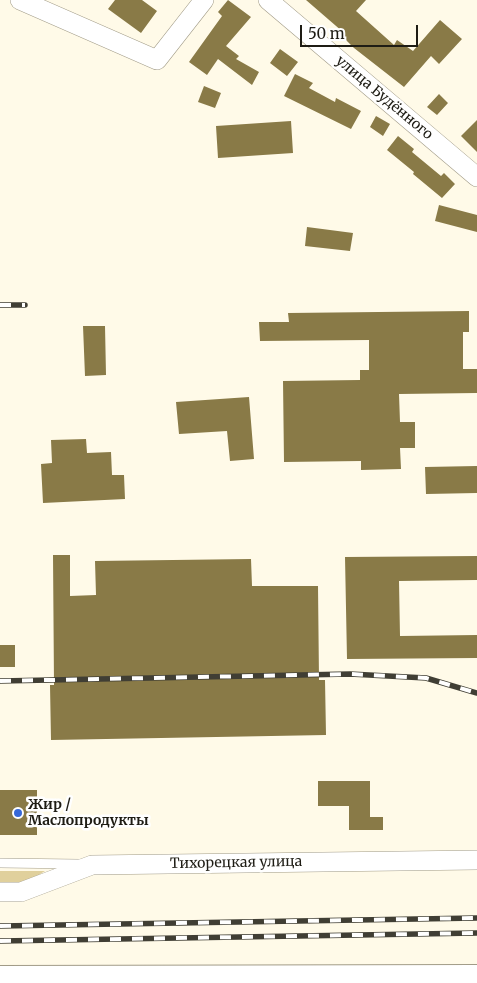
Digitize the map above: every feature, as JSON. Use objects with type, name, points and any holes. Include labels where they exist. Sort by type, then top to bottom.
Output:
[{"type":"main road","points":[[0,979],[195,981],[444,980],[477,978]]},
{"type":"street","points":[[20,0],[157,60],[204,0]]},
{"type":"street","name":"улица Будённого","points":[[268,0],[477,177]]},
{"type":"street","name":"Тихорецкая улица","points":[[0,892],[21,892],[92,865],[477,860]]},
{"type":"lane","points":[[0,863],[92,865]]},
{"type":"shaded area","points":[[0,871],[45,871],[26,883],[0,884]]},
{"type":"building","points":[[115,0],[142,0],[157,11],[141,33],[108,9]]},
{"type":"building","points":[[228,0],[251,17],[226,46],[239,56],[236,59],[259,72],[252,85],[218,59],[207,75],[189,62],[222,16],[218,12]]},
{"type":"building","points":[[306,0],[366,0],[356,11],[394,45],[397,40],[413,51],[440,20],[462,39],[439,64],[431,56],[404,87],[354,48],[341,35],[343,32]]},
{"type":"building","points":[[280,49],[298,62],[287,76],[270,63]]},
{"type":"building","points":[[295,74],[313,83],[309,88],[335,102],[336,98],[361,111],[351,129],[284,96]]},
{"type":"building","points":[[204,86],[221,93],[215,108],[198,102]]},
{"type":"building","points":[[439,94],[448,103],[437,115],[427,107]]},
{"type":"building","points":[[376,116],[390,124],[383,136],[370,127]]},
{"type":"building","points":[[477,120],[477,152],[461,136]]},
{"type":"building","points":[[291,121],[293,153],[218,158],[216,126]]},
{"type":"building","points":[[398,136],[414,149],[412,152],[441,176],[444,173],[455,184],[442,198],[387,150]]},
{"type":"building","points":[[439,205],[477,215],[477,232],[435,221]]},
{"type":"building","points":[[307,227],[353,233],[350,251],[305,246]]},
{"type":"building","points":[[469,311],[469,332],[463,332],[463,369],[477,369],[477,393],[399,394],[400,422],[415,422],[415,448],[400,448],[401,469],[361,470],[361,461],[284,462],[283,381],[360,380],[360,370],[369,370],[369,340],[260,341],[259,322],[289,322],[288,313]]},
{"type":"building","points":[[83,326],[105,326],[106,375],[85,376]]},
{"type":"building","points":[[249,397],[254,459],[230,461],[227,431],[179,434],[176,402]]},
{"type":"building","points":[[86,439],[87,453],[111,452],[112,475],[124,475],[125,499],[43,503],[41,464],[52,463],[51,440]]},
{"type":"building","points":[[477,466],[477,493],[426,494],[425,467]]},
{"type":"building","points":[[53,555],[70,555],[70,596],[96,595],[95,561],[251,559],[252,586],[318,586],[319,680],[325,680],[326,735],[51,740],[50,685],[54,685]]},
{"type":"building","points":[[477,556],[477,580],[399,581],[400,636],[477,635],[477,658],[347,659],[345,557]]},
{"type":"building","points":[[0,645],[15,645],[15,667],[0,667]]},
{"type":"building","points":[[318,781],[370,781],[370,817],[383,817],[383,830],[349,830],[349,806],[318,806]]},
{"type":"building","name":"Жир / Маслопродукты","points":[[0,790],[37,790],[37,835],[0,835]]},
{"type":"railway","points":[[0,305],[25,305]]},
{"type":"railway","points":[[0,681],[350,674],[426,678],[477,693]]},
{"type":"railway","points":[[0,926],[477,918]]},
{"type":"railway","points":[[0,941],[477,933]]},
{"type":"place","name":"Жир / Маслопродукты","points":[[18,813]]}]
